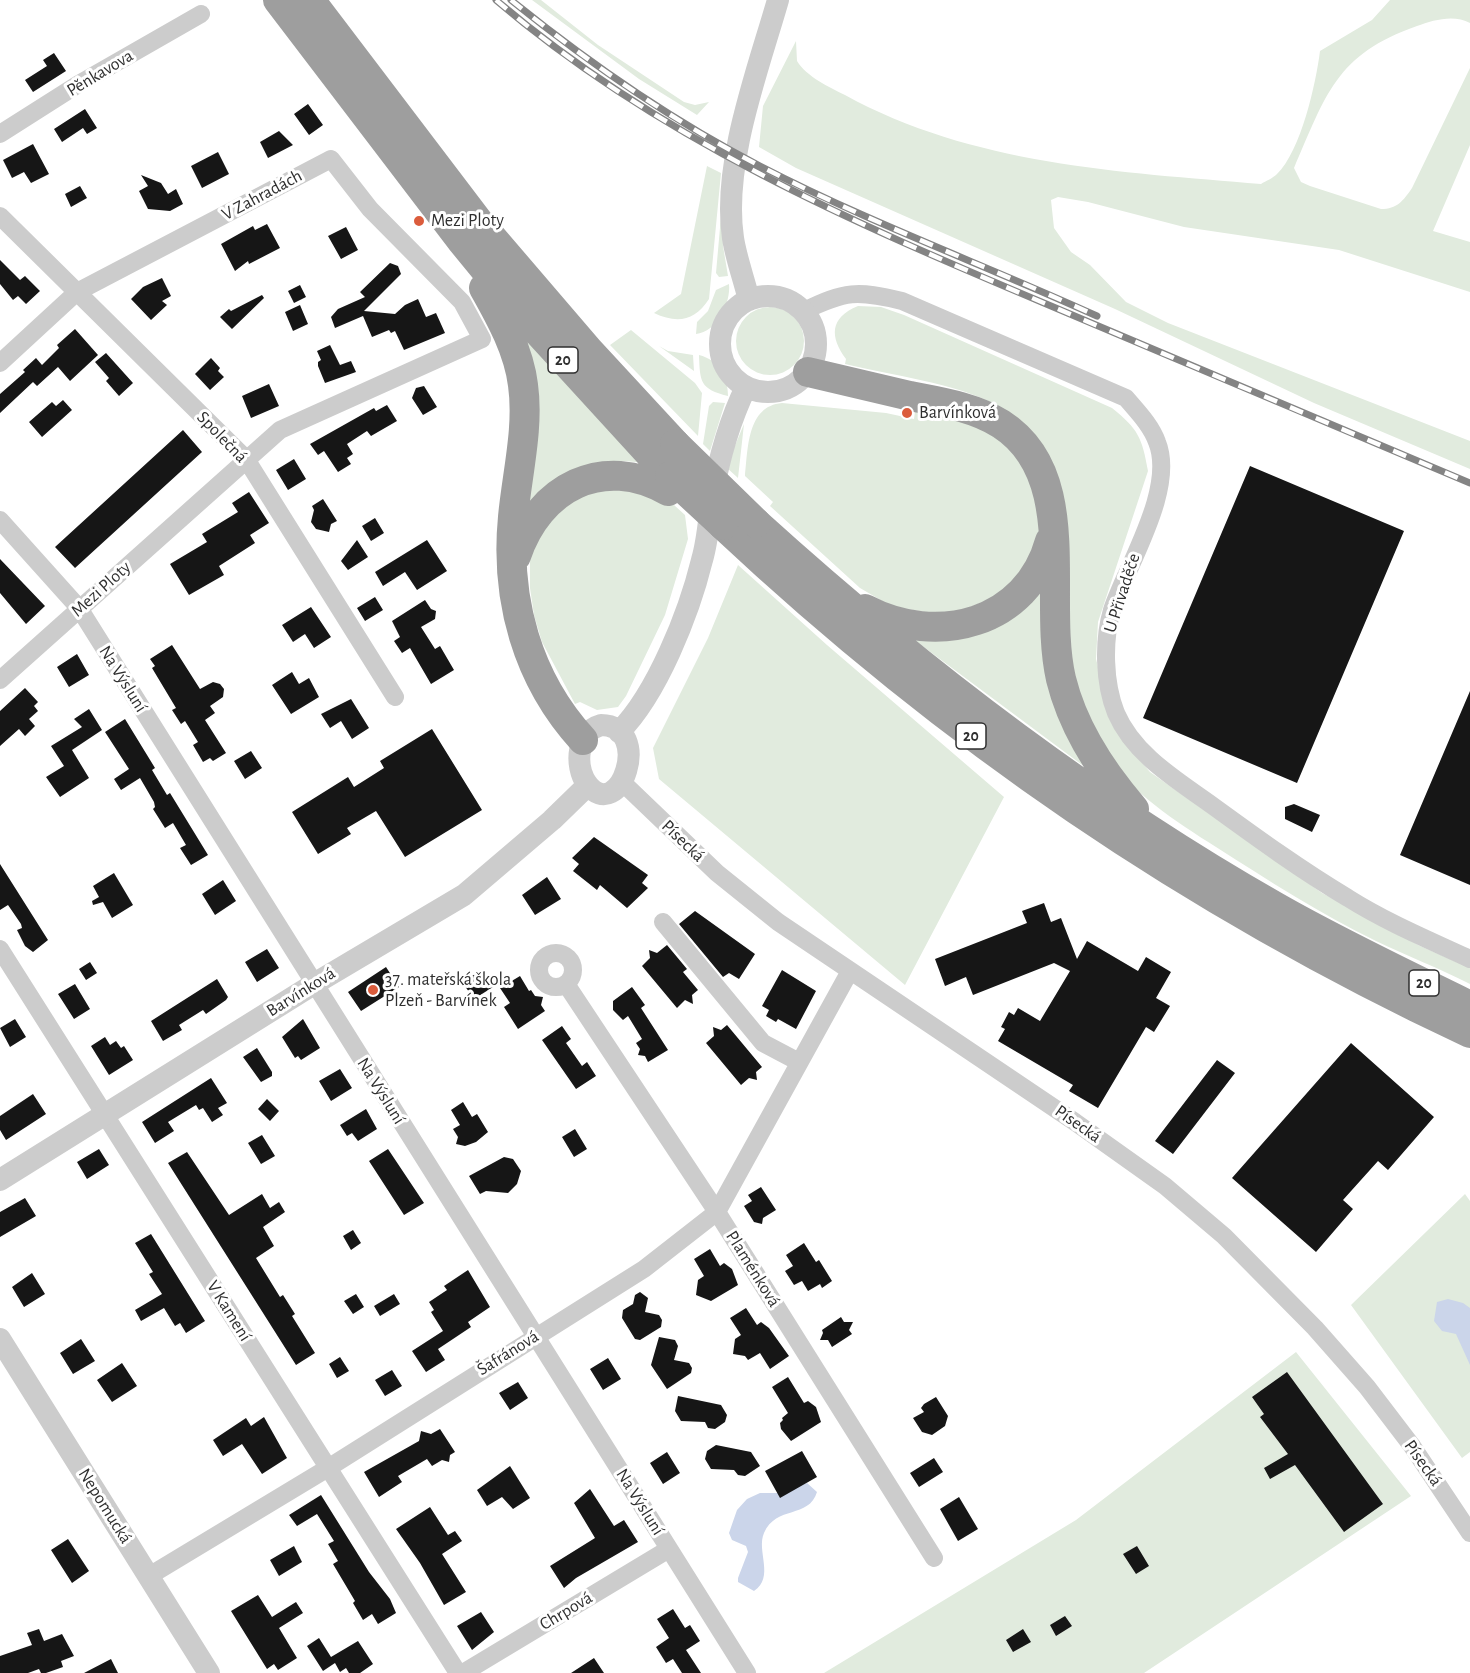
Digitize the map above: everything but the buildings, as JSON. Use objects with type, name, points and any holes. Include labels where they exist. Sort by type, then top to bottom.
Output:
[{"type":"highway","name":"20","points":[[278,0],[461,240],[670,483],[723,525],[815,611],[896,678],[997,755],[1100,826],[1265,928],[1364,982],[1470,1033]]},
{"type":"highway","name":"20","points":[[310,0],[481,225],[589,351],[675,444],[828,589],[981,712],[1168,842],[1276,908],[1470,1006]]},
{"type":"highway","points":[[461,240],[499,314],[517,357],[523,385],[525,414],[512,519],[517,612],[531,660],[554,704],[584,740]]},
{"type":"highway","points":[[808,372],[962,407],[1001,424],[1026,446],[1041,470],[1050,497],[1055,638],[1067,700],[1102,768],[1133,807],[1168,842]]},
{"type":"highway","points":[[513,570],[519,545],[531,522],[548,501],[569,486],[594,477],[619,476],[670,483]]},
{"type":"highway","points":[[828,589],[874,613],[900,622],[944,627],[974,622],[1008,603],[1028,584],[1043,559],[1053,532]]},
{"type":"street","points":[[749,300],[732,236],[732,198],[742,126],[777,0]]},
{"type":"street","name":"Pěnkavova","points":[[0,134],[77,85],[201,14]]},
{"type":"street","name":"V Zahradách","points":[[0,363],[76,292],[331,159],[370,209],[462,302],[482,339]]},
{"type":"street","name":"Společná","points":[[0,216],[246,459],[395,698]]},
{"type":"street","name":"U Přivaděče","points":[[804,311],[834,296],[865,292],[902,300],[1126,398],[1144,420],[1158,443],[1162,473],[1151,512],[1112,611],[1106,640],[1110,688],[1116,712],[1128,734],[1144,754],[1282,856],[1349,899],[1470,959]]},
{"type":"street","points":[[764,296],[778,297],[792,302],[804,311],[813,325],[817,341],[815,357],[808,372],[792,386],[773,393],[746,387],[726,369],[720,343],[728,317],[749,300],[764,296]]},
{"type":"street","name":"Mezi Ploty","points":[[0,680],[280,430],[482,339]]},
{"type":"street","points":[[619,732],[636,713],[650,690],[692,595],[703,559],[722,450],[746,387]]},
{"type":"street","name":"Na Výsluní","points":[[0,520],[79,608],[747,1673]]},
{"type":"street","points":[[598,725],[610,726],[619,732],[625,742],[628,756],[627,770],[622,782],[615,790],[606,793],[596,791],[582,774],[579,760],[584,740],[598,725]]},
{"type":"street","name":"Písecká","points":[[622,782],[717,873],[778,922],[1076,1122],[1165,1186],[1224,1236],[1315,1328],[1367,1387],[1412,1446],[1470,1533]]},
{"type":"street","name":"Barvínková","points":[[0,1180],[314,984],[464,895],[552,820],[588,784]]},
{"type":"street","points":[[663,922],[763,1043],[799,1062]]},
{"type":"street","name":"V Kamení","points":[[0,949],[458,1673]]},
{"type":"street","name":"Šafránová","points":[[149,1576],[328,1468],[644,1269],[717,1212],[850,971]]},
{"type":"street","name":"Plaménková","points":[[566,984],[717,1212],[934,1558]]},
{"type":"street","name":"Nepomucká","points":[[0,1339],[209,1673]]},
{"type":"street","name":"Chrpová","points":[[463,1673],[669,1549]]},
{"type":"shaded area","points":[[532,0],[541,0],[598,45],[684,102],[695,105],[709,102],[697,115],[639,79]]},
{"type":"shaded area","points":[[1390,0],[1470,0],[1470,23],[1450,18],[1417,26],[1390,37],[1368,50],[1351,64],[1337,80],[1326,98],[1294,168],[1301,182],[1310,186],[1381,209],[1395,206],[1412,188],[1470,68],[1470,145],[1433,231],[1470,242],[1470,292],[1339,250],[1184,227],[1088,202],[1058,197],[1051,200],[1054,228],[1071,252],[1090,265],[1126,302],[1168,323],[1470,441],[1470,469],[1314,403],[1115,309],[796,168],[759,147],[763,106],[796,41],[797,61],[806,72],[819,81],[894,118],[944,137],[995,151],[1101,169],[1261,184],[1277,174],[1293,150],[1311,98],[1320,51],[1372,20]]},
{"type":"shaded area","points":[[707,166],[721,173],[709,299],[692,316],[670,319],[654,313],[681,294]]},
{"type":"shaded area","points":[[722,205],[723,246],[728,276],[719,277],[716,273]]},
{"type":"shaded area","points":[[729,284],[728,300],[721,315],[710,328],[696,334],[697,322],[708,311],[716,290]]},
{"type":"shaded area","points":[[858,306],[881,307],[904,315],[1112,408],[1128,422],[1141,442],[1148,471],[1098,622],[1096,659],[1109,710],[1131,750],[1150,772],[1322,893],[1418,945],[1470,968],[1470,984],[1376,941],[1295,896],[1170,816],[1141,793],[1115,767],[1095,737],[1069,672],[1066,636],[1066,524],[1061,489],[1049,457],[1028,428],[996,405],[980,397],[943,385],[845,364],[846,359],[837,343],[835,329],[842,316]]},
{"type":"shaded area","points":[[770,307],[783,310],[794,317],[801,328],[804,341],[801,354],[794,365],[783,372],[770,375],[757,372],[746,365],[739,354],[736,341],[739,328],[746,317],[757,310]]},
{"type":"shaded area","points":[[515,318],[647,464],[627,461],[594,465],[567,479],[525,512]]},
{"type":"shaded area","points":[[631,330],[695,383],[702,393],[698,436],[610,345]]},
{"type":"shaded area","points":[[659,346],[668,351],[693,355],[694,371]]},
{"type":"shaded area","points":[[699,355],[712,361],[721,370],[728,389],[728,396],[712,390],[703,383]]},
{"type":"shaded area","points":[[713,402],[725,403],[710,451],[703,444],[709,406]]},
{"type":"shaded area","points":[[782,403],[886,413],[914,419],[915,411],[941,411],[1007,438],[1038,483],[1040,541],[1014,589],[958,618],[891,606],[860,588],[770,506],[773,502],[745,476],[749,442],[756,420],[770,406]]},
{"type":"shaded area","points":[[744,424],[738,478],[726,467]]},
{"type":"shaded area","points":[[600,483],[663,495],[685,515],[688,539],[665,615],[626,696],[618,707],[597,710],[580,702],[575,704],[542,642],[534,615],[530,588],[530,558],[555,506]]},
{"type":"shaded area","points":[[738,565],[1004,797],[905,985],[659,779],[653,748],[708,638]]},
{"type":"shaded area","points":[[1045,577],[1101,779],[905,633]]},
{"type":"shaded area","points":[[1465,1194],[1470,1201],[1470,1452],[1462,1458],[1351,1305]]},
{"type":"shaded area","points":[[1296,1352],[1411,1496],[1144,1673],[824,1673],[1076,1520]]},
{"type":"water","points":[[1448,1299],[1463,1303],[1470,1308],[1470,1365],[1456,1334],[1442,1331],[1434,1321],[1437,1302]]},
{"type":"water","points":[[807,1483],[817,1492],[813,1500],[807,1506],[776,1519],[769,1524],[764,1533],[762,1548],[764,1571],[760,1585],[754,1591],[738,1582],[748,1552],[746,1546],[732,1540],[729,1533],[737,1510],[747,1499],[760,1493],[777,1493]]},
{"type":"railway","points":[[496,0],[559,50],[624,95],[692,136],[832,210],[977,275],[1470,483]]},
{"type":"railway","points":[[511,0],[570,46],[631,89],[695,130],[760,166],[885,225],[1097,316]]},
{"type":"place","name":"Mezi Ploty","points":[[419,221]]},
{"type":"place","name":"Barvínková","points":[[907,413]]},
{"type":"place","name":"37. mateřská škola Plzeň - Barvínek","points":[[373,990]]}]
